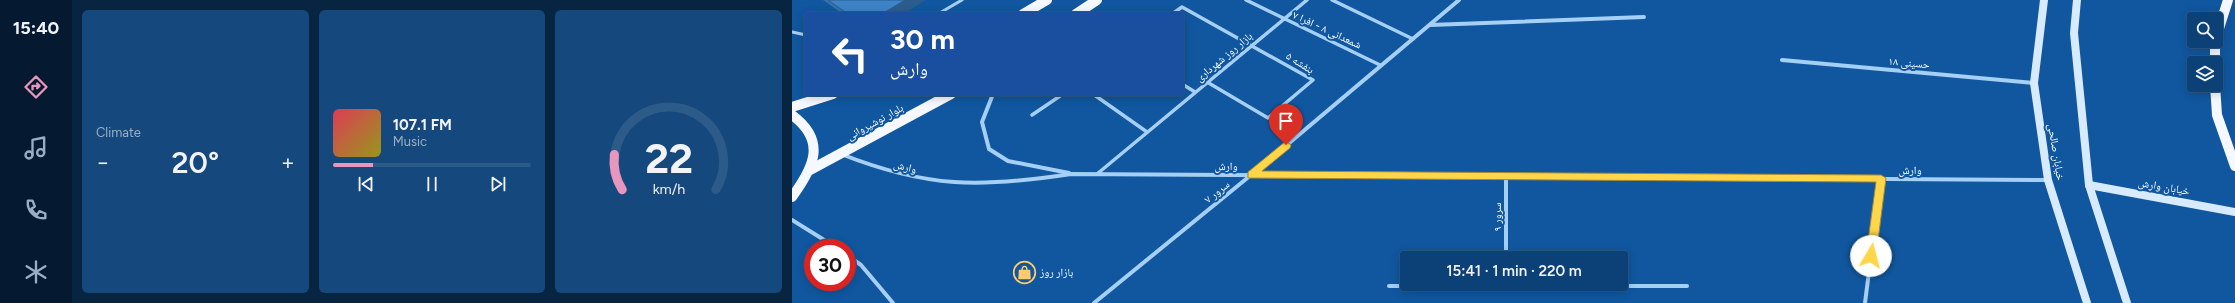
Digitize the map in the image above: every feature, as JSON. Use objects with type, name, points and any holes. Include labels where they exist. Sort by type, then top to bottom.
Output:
[{"type":"main road","points":[[1026,12],[1047,0]]},
{"type":"main road","points":[[1079,12],[1097,0]]},
{"type":"main road","name":"خيابان صالحی","points":[[2044,0],[2034,83],[2048,180],[2087,303]]},
{"type":"main road","points":[[2077,0],[2074,33],[2089,185],[2127,303]]},
{"type":"main road","points":[[2223,16],[2228,0]]},
{"type":"main road","points":[[2215,92],[2217,115],[2235,166]]},
{"type":"main road","points":[[792,107],[827,96]]},
{"type":"main road","name":"بلوار نوشیروانی","points":[[810,170],[948,96]]},
{"type":"main road","points":[[792,115],[802,121],[813,137],[815,147],[810,170],[792,197]]},
{"type":"main road","name":"خیابان وارش","points":[[2089,185],[2235,212]]},
{"type":"street","name":"شمعدانی ۸ - افرا ۷","points":[[1246,0],[1283,20],[1380,65]]},
{"type":"street","name":"بازار روز شهرداری","points":[[1097,174],[1307,0]]},
{"type":"street","points":[[1332,0],[1412,39]]},
{"type":"street","name":"سرور ۷","points":[[1094,303],[1251,175],[1459,0]]},
{"type":"street","points":[[1175,12],[1182,7],[1252,46]]},
{"type":"street","points":[[1429,25],[1644,17]]},
{"type":"street","name":"بنفشه ۵","points":[[1207,82],[1268,118],[1313,80],[1252,46]]},
{"type":"street","name":"حسینی ۱۸","points":[[1782,60],[2034,83]]},
{"type":"street","points":[[1184,85],[1195,92]]},
{"type":"street","points":[[992,96],[982,122],[989,149],[1008,161],[1071,174]]},
{"type":"street","points":[[1032,115],[1060,96]]},
{"type":"street","points":[[1096,96],[1148,132]]},
{"type":"street","name":"وارش","points":[[841,154],[873,168],[915,180],[964,185],[1017,183],[1071,174],[2048,180]]},
{"type":"street","name":"سرور ۹","points":[[1506,176],[1506,251]]},
{"type":"street","points":[[1865,303],[1881,178]]},
{"type":"street","points":[[792,220],[823,239]]},
{"type":"street","points":[[856,261],[861,265],[893,303]]},
{"type":"street","points":[[1389,286],[1400,286]]},
{"type":"street","points":[[1628,286],[1687,286]]},
{"type":"lane","points":[[941,12],[962,0]]},
{"type":"lane","points":[[792,32],[804,34]]},
{"type":"building","points":[[828,0],[905,0],[885,12],[845,12]]},
{"type":"place","name":"بازار روز","points":[[1025,272]]},
{"type":"route","points":[[1286,145],[1251,175],[1881,178],[1871,256]]}]
